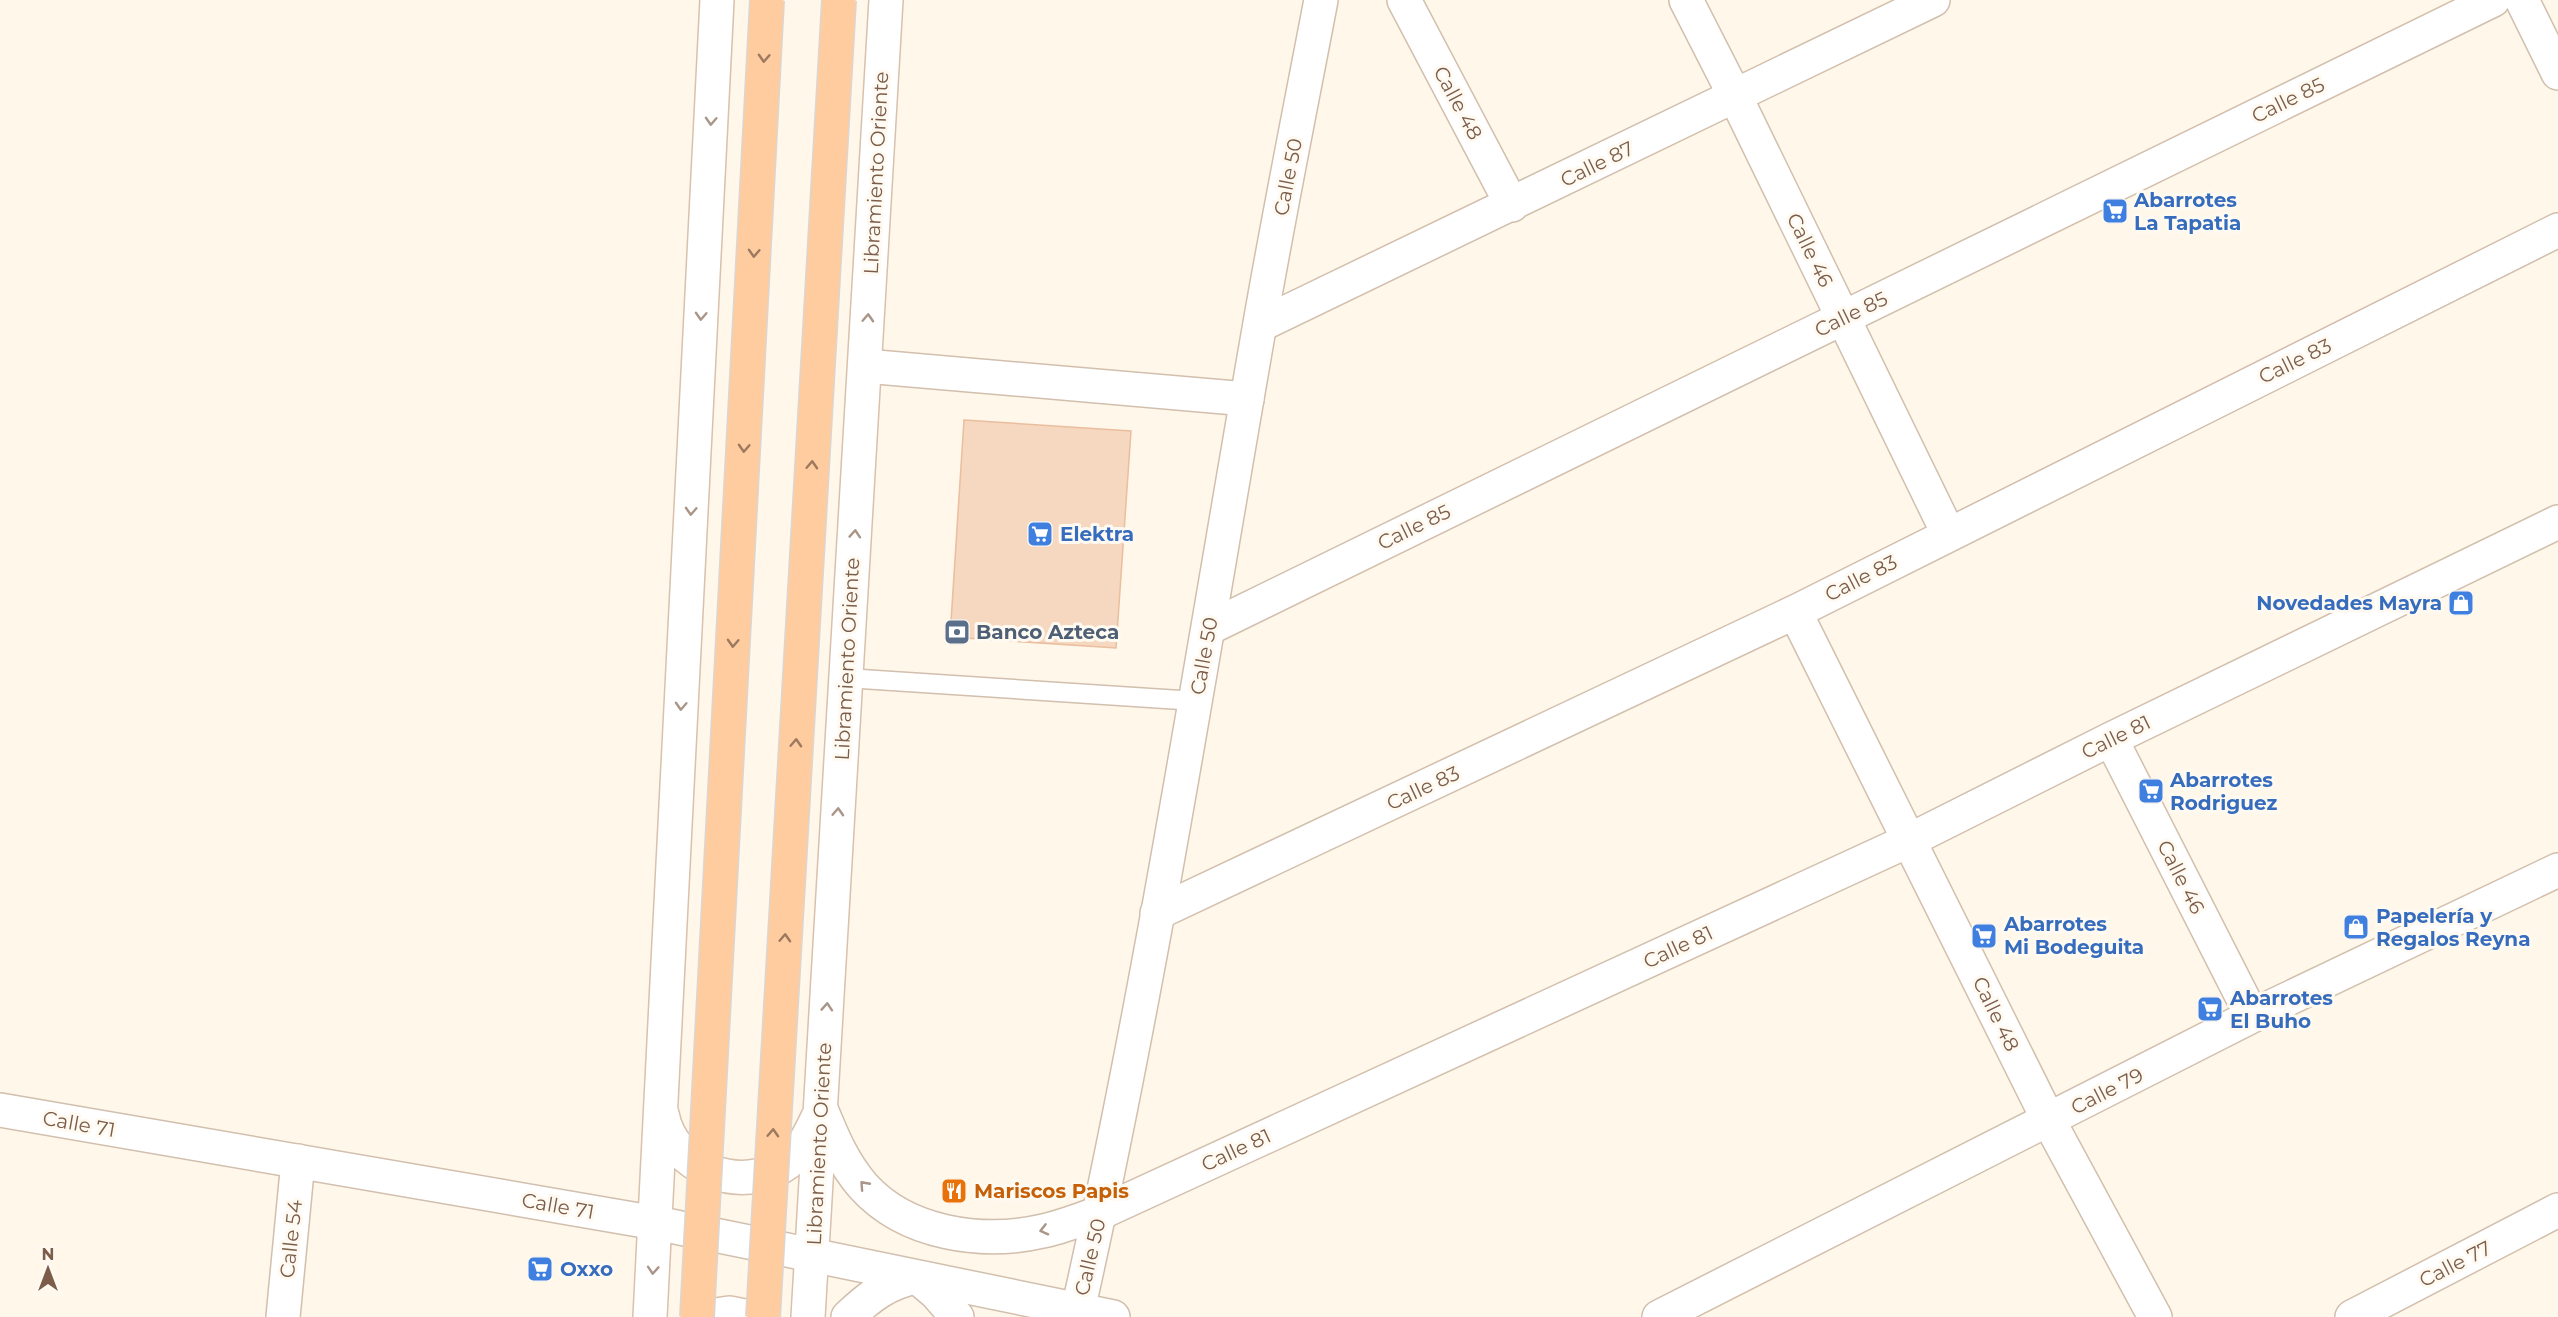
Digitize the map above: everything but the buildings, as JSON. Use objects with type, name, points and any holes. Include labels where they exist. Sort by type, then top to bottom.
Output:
[{"type":"highway","points":[[700,1317],[767,0]]},
{"type":"highway","points":[[763,1317],[839,0]]},
{"type":"street","points":[[650,1317],[717,0]]},
{"type":"street","name":"Libramiento Oriente","points":[[808,1317],[886,0]]},
{"type":"street","name":"Calle 50","points":[[1064,1313],[1100,1213],[1196,701],[1260,325],[1321,0]]},
{"type":"street","name":"Calle 48","points":[[1404,0],[1512,205]]},
{"type":"street","name":"Calle 46","points":[[1686,0],[1948,533]]},
{"type":"street","name":"Calle 87","points":[[1260,325],[1932,0]]},
{"type":"street","name":"Calle 85","points":[[1209,628],[2493,0]]},
{"type":"street","points":[[2522,0],[2558,73]]},
{"type":"street","name":"Calle 83","points":[[1157,913],[1795,612],[1948,533],[2558,230]]},
{"type":"street","points":[[865,366],[1247,399]]},
{"type":"street","name":"Calle 81","points":[[820,1109],[839,1152],[864,1186],[891,1210],[922,1225],[958,1234],[999,1238],[1043,1231],[1100,1213],[1910,840],[2111,739],[2558,522]]},
{"type":"street","name":"Calle 48","points":[[1795,612],[2049,1120],[2156,1317]]},
{"type":"street","name":"Calle 46","points":[[2111,739],[2252,1016]]},
{"type":"street","name":"Calle 79","points":[[1659,1317],[2252,1016],[2558,870]]},
{"type":"street","points":[[661,1109],[672,1141],[689,1160],[712,1173],[738,1178],[763,1174],[787,1163],[805,1144],[820,1109]]},
{"type":"street","name":"Calle 71","points":[[0,1110],[656,1223],[917,1276],[1064,1313],[1113,1317]]},
{"type":"street","name":"Calle 54","points":[[283,1317],[298,1161]]},
{"type":"street","name":"Calle 77","points":[[2352,1317],[2558,1210]]},
{"type":"street","points":[[848,1317],[884,1287],[917,1276],[957,1317]]},
{"type":"street","points":[[700,1317],[729,1313],[750,1317]]},
{"type":"lane","points":[[846,678],[1196,701]]},
{"type":"place","name":"Abarrotes La Tapatia","points":[[2115,211]]},
{"type":"place","name":"Elektra","points":[[1040,534]]},
{"type":"place","name":"Novedades Mayra","points":[[2461,603]]},
{"type":"place","name":"Banco Azteca","points":[[957,632]]},
{"type":"place","name":"Abarrotes Rodriguez","points":[[2151,791]]},
{"type":"place","name":"Papelería y Regalos Reyna","points":[[2356,927]]},
{"type":"place","name":"Abarrotes Mi Bodeguita","points":[[1984,936]]},
{"type":"place","name":"Abarrotes El Buho","points":[[2210,1009]]},
{"type":"place","name":"Mariscos Papis","points":[[954,1191]]},
{"type":"place","name":"Oxxo","points":[[540,1269]]}]
